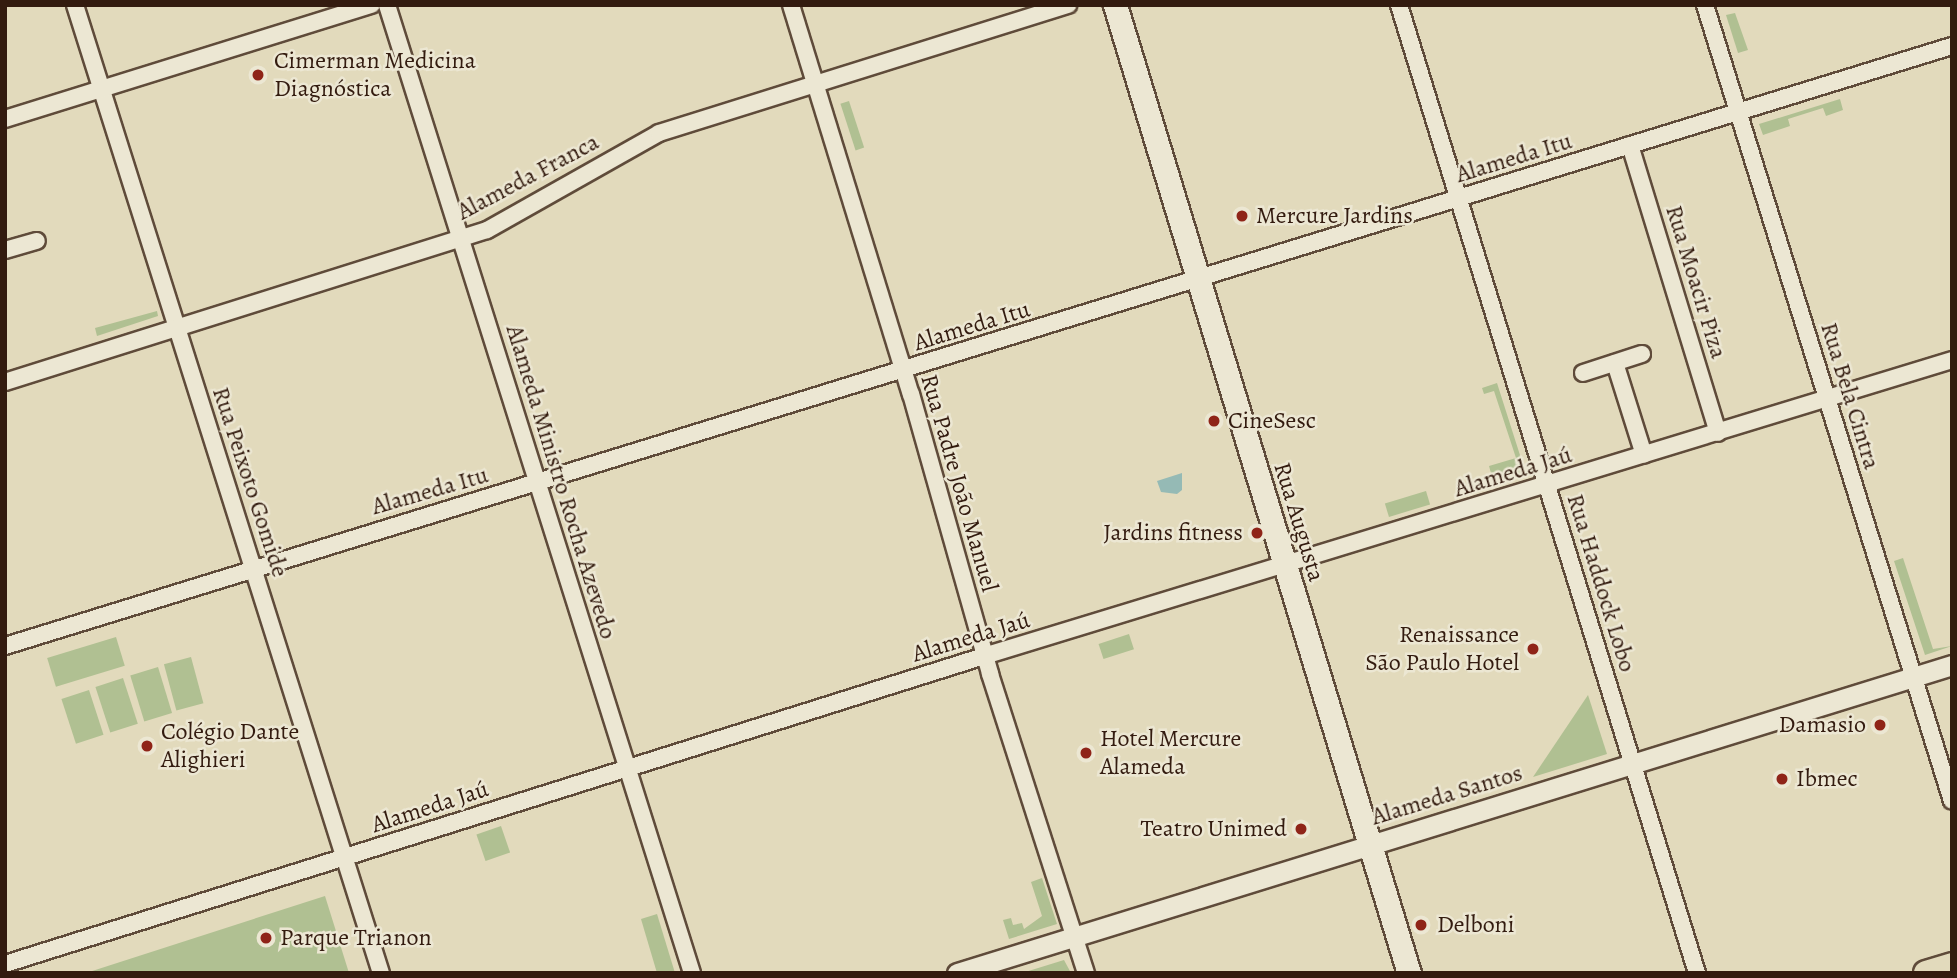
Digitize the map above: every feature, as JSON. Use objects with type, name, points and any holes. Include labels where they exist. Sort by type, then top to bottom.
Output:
[{"type":"main road","name":"Rua Augusta","points":[[1115,5],[1409,973]]},
{"type":"street","name":"Rua Peixoto Gomide","points":[[75,5],[381,973]]},
{"type":"street","points":[[5,120],[372,5]]},
{"type":"street","name":"Alameda Ministro Rocha Azevedo","points":[[387,5],[692,973]]},
{"type":"street","name":"Rua Padre João Manuel","points":[[791,5],[903,371],[984,656],[1086,973]]},
{"type":"street","name":"Alameda Franca","points":[[5,382],[487,230],[659,133],[1068,5]]},
{"type":"street","name":"Rua Haddock Lobo","points":[[1399,5],[1696,973]]},
{"type":"street","name":"Rua Bela Cintra","points":[[1704,5],[1952,801]]},
{"type":"street","name":"Alameda Itu","points":[[5,646],[254,566],[903,371],[1952,46]]},
{"type":"street","name":"Rua Moacir Piza","points":[[1630,145],[1718,433]]},
{"type":"street","points":[[5,250],[37,241]]},
{"type":"street","points":[[1583,373],[1642,354]]},
{"type":"street","name":"Alameda Jaú","points":[[5,964],[984,656],[1952,360]]},
{"type":"street","points":[[1615,363],[1644,455]]},
{"type":"street","name":"Alameda Santos","points":[[957,973],[1952,665]]},
{"type":"green space","points":[[1735,13],[1748,50],[1738,53],[1726,15]]},
{"type":"green space","points":[[1840,99],[1843,110],[1826,116],[1823,108],[1788,119],[1790,126],[1763,135],[1759,124]]},
{"type":"green space","points":[[849,101],[864,148],[856,150],[840,104]]},
{"type":"green space","points":[[157,311],[158,316],[97,336],[95,328]]},
{"type":"green space","points":[[1497,383],[1526,474],[1494,484],[1489,466],[1516,458],[1494,391],[1484,394],[1482,388]]},
{"type":"green space","points":[[1426,491],[1430,504],[1389,517],[1385,504]]},
{"type":"green space","points":[[1903,558],[1933,649],[1952,646],[1925,655],[1894,561]]},
{"type":"green space","points":[[1129,634],[1134,649],[1104,659],[1099,644]]},
{"type":"green space","points":[[116,637],[125,666],[56,687],[47,658]]},
{"type":"green space","points":[[191,657],[203,703],[176,711],[164,664]]},
{"type":"green space","points":[[158,667],[172,713],[144,721],[130,675]]},
{"type":"green space","points":[[123,678],[138,724],[110,733],[95,687]]},
{"type":"green space","points":[[89,690],[104,735],[76,744],[61,699]]},
{"type":"green space","points":[[1588,695],[1607,754],[1533,777]]},
{"type":"green space","points":[[501,826],[510,852],[486,861],[476,834]]},
{"type":"green space","points":[[1042,878],[1057,924],[1009,939],[1003,920],[1011,918],[1013,925],[1022,923],[1024,929],[1042,916],[1031,882]]},
{"type":"green space","name":"Parque Trianon","points":[[325,896],[349,973],[86,973]]},
{"type":"green space","points":[[657,914],[675,973],[657,973],[641,919]]},
{"type":"green space","points":[[1064,960],[1071,973],[1022,973]]},
{"type":"water","points":[[1182,473],[1182,490],[1177,494],[1161,492],[1157,481]]},
{"type":"place","name":"Cimerman Medicina Diagnóstica","points":[[258,75]]},
{"type":"place","name":"Mercure Jardins","points":[[1242,216]]},
{"type":"place","name":"CineSesc","points":[[1214,421]]},
{"type":"place","name":"Jardins fitness","points":[[1257,533]]},
{"type":"place","name":"Renaissance São Paulo Hotel","points":[[1533,649]]},
{"type":"place","name":"Damasio","points":[[1880,725]]},
{"type":"place","name":"Colégio Dante Alighieri","points":[[147,746]]},
{"type":"place","name":"Hotel Mercure Alameda","points":[[1086,753]]},
{"type":"place","name":"Ibmec","points":[[1782,779]]},
{"type":"place","name":"Teatro Unimed","points":[[1301,829]]},
{"type":"place","name":"Delboni","points":[[1421,925]]},
{"type":"place","name":"Parque Trianon","points":[[266,938]]}]
